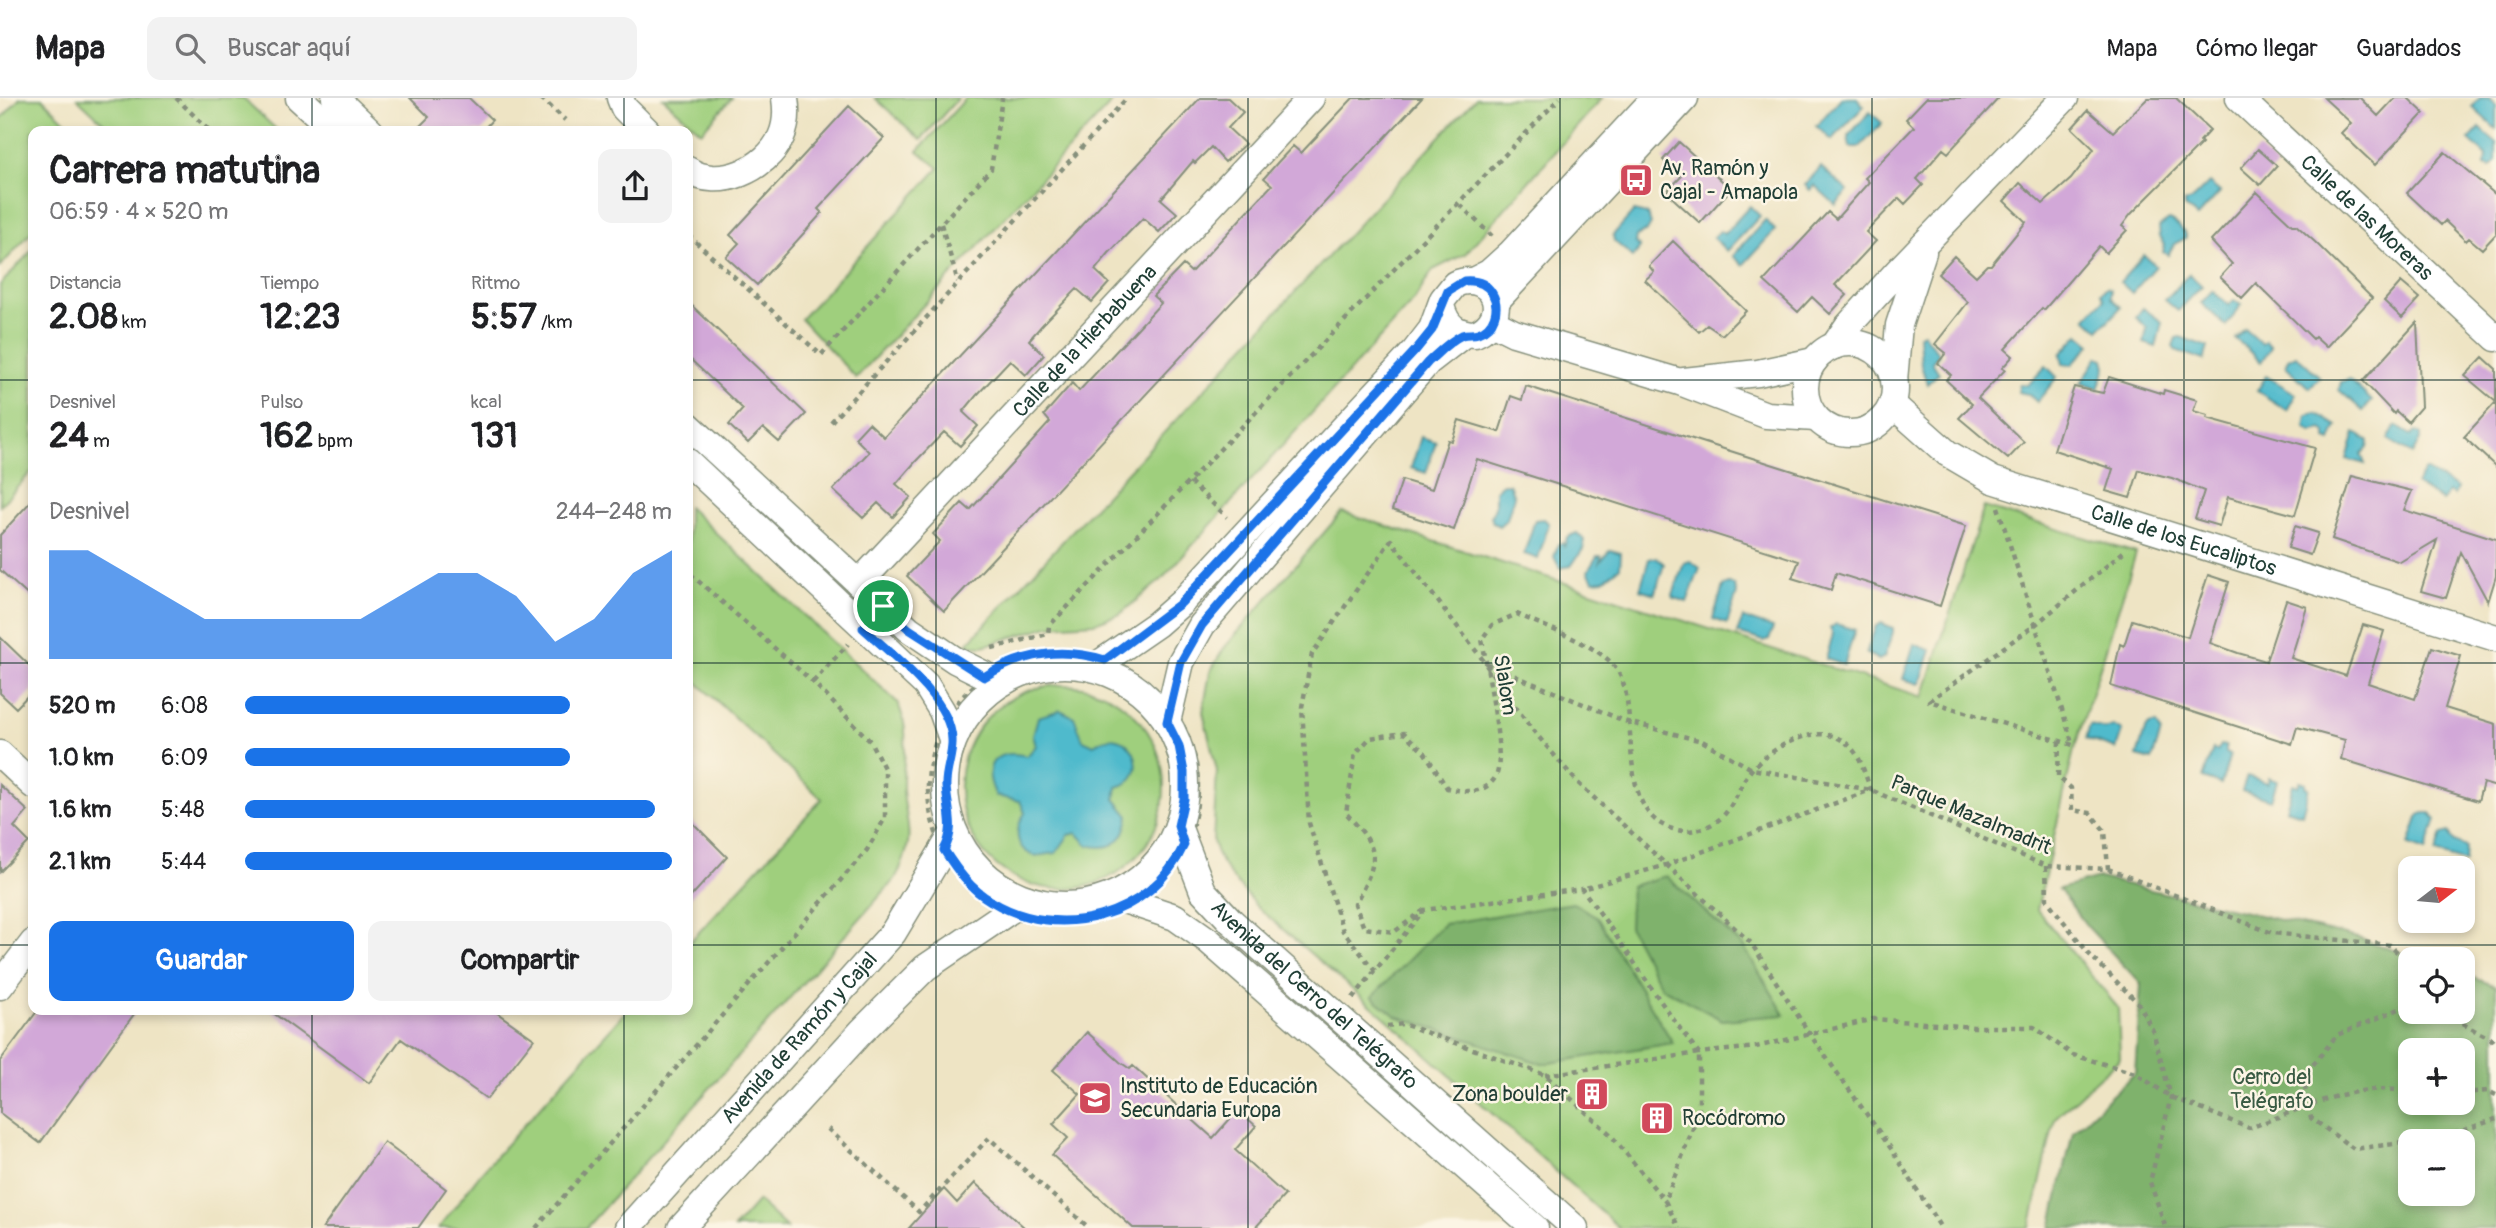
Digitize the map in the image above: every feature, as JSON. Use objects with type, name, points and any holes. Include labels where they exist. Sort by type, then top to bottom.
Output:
[{"type":"street","points":[[299,98],[330,126]]},
{"type":"street","points":[[335,98],[365,126]]},
{"type":"street","points":[[620,98],[624,108],[642,126]]},
{"type":"street","points":[[693,172],[709,180],[727,178],[768,157],[781,137],[787,115],[785,98]]},
{"type":"street","name":"Calle de la Hierbabuena","points":[[859,583],[1311,98]]},
{"type":"street","points":[[1655,98],[1510,254],[1489,273],[1473,281],[1455,284],[1443,299],[1446,320],[1453,329],[1464,334],[1475,334],[1685,98]]},
{"type":"street","points":[[1926,244],[1899,325],[1893,392],[1873,427],[1858,433],[1843,433],[1828,428],[1816,418],[1807,400],[1805,380],[1824,353],[1847,327],[1926,244],[2065,98]]},
{"type":"street","name":"Calle de las Moreras","points":[[2239,98],[2496,338]]},
{"type":"street","points":[[1473,281],[1483,284],[1494,312],[1514,333],[1680,382],[1766,415],[1816,418]]},
{"type":"street","points":[[949,729],[981,699],[993,680],[1045,666],[1099,664],[1181,603],[1415,351],[1432,330],[1443,309]]},
{"type":"street","points":[[693,468],[926,685],[949,729],[946,773],[948,843],[1018,905],[1084,904],[1123,899],[1181,836],[1184,772],[1169,714],[1181,662],[1202,625],[1428,362],[1464,334]]},
{"type":"street","points":[[1680,382],[1758,373],[1850,343],[1865,346],[1889,365],[1893,392]]},
{"type":"street","name":"Calle de los Eucaliptos","points":[[1893,392],[1947,453],[1993,481],[2496,638]]},
{"type":"street","points":[[693,430],[909,629],[993,680]]},
{"type":"street","points":[[1099,664],[1169,714]]},
{"type":"street","points":[[0,754],[28,780]]},
{"type":"street","name":"Avenida del Cerro del Telégrafo","points":[[1181,836],[1203,891],[1231,921],[1575,1228]]},
{"type":"street","name":"Avenida de Ramón y Cajal","points":[[628,1228],[893,933],[948,843]]},
{"type":"street","name":"Avenida del Cerro del Telégrafo","points":[[1123,899],[1175,918],[1209,941],[1535,1228]]},
{"type":"street","name":"Avenida de Ramón y Cajal","points":[[681,1228],[861,1032],[925,968],[1018,905]]},
{"type":"street","points":[[0,986],[28,950]]},
{"type":"path","points":[[176,98],[206,126]]},
{"type":"path","points":[[541,98],[565,120]]},
{"type":"path","points":[[693,240],[821,355],[991,169],[1002,98]]},
{"type":"path","points":[[831,422],[1127,98]]},
{"type":"path","points":[[984,649],[1048,634],[1049,626],[1460,205],[1560,98]]},
{"type":"path","points":[[1460,205],[1496,240]]},
{"type":"path","points":[[941,224],[958,282]]},
{"type":"path","points":[[1191,482],[1227,517]]},
{"type":"path","points":[[1996,500],[2035,625],[2073,745],[1929,701],[2035,625],[2133,545]]},
{"type":"path","points":[[1375,971],[1343,931],[1309,823],[1302,707],[1312,654],[1391,540],[1486,664],[1531,728],[1578,783],[1751,943],[1811,1036],[1892,1150],[1941,1228]]},
{"type":"path","points":[[536,1228],[867,850],[885,818],[885,771],[870,741],[813,682],[693,576]]},
{"type":"path","name":"Slalom","points":[[1424,910],[1394,932],[1364,928],[1354,904],[1372,872],[1375,852],[1363,831],[1346,813],[1355,754],[1370,738],[1404,733],[1425,753],[1447,788],[1467,792],[1487,788],[1498,774],[1498,746],[1482,639],[1492,625],[1517,614],[1599,653],[1616,668],[1626,694],[1627,722],[1639,798],[1653,819],[1676,830],[1701,830],[1720,820],[1752,769],[1788,742],[1813,734],[1841,739],[1855,752],[1871,790]]},
{"type":"path","points":[[813,682],[863,628]]},
{"type":"path","points":[[1084,653],[1099,664],[1133,672],[1155,689],[1169,714],[1191,743],[1197,774],[1194,818],[1181,836],[1171,869],[1154,887],[1123,899],[1101,917],[1074,922],[1043,921],[1018,905],[989,901],[963,878],[948,843],[932,822],[928,798],[933,750],[949,729],[961,697],[1029,656],[1084,653]]},
{"type":"path","name":"Parque Mazalmadrit","points":[[1486,664],[1627,722],[1702,741],[1752,769],[1871,790],[2046,866],[2108,869],[2272,933],[2390,945],[2398,953]]},
{"type":"path","points":[[2059,741],[2058,777],[2071,788],[2073,810],[2090,813],[2105,831],[2108,869]]},
{"type":"path","points":[[1352,999],[1424,910],[1582,889],[1666,865],[1871,790]]},
{"type":"path","points":[[2046,866],[2047,900],[2089,954],[2140,1004],[2153,1031],[2171,1097],[2150,1182],[2166,1228]]},
{"type":"path","points":[[1582,889],[1622,940],[1662,1007],[1699,1053],[1699,1113],[1665,1201]]},
{"type":"path","name":"Parque Mazalmadrit","points":[[2309,1107],[2303,1077],[2337,1035],[2398,1011]]},
{"type":"path","points":[[1545,1075],[1756,1047],[1874,1019],[1973,1027],[2034,1027],[2073,1055],[2135,1073],[2171,1097],[2249,1128],[2344,1093],[2389,1087],[2398,1089]]},
{"type":"path","points":[[1382,1026],[1403,1024],[1545,1075],[1610,1134],[1665,1201],[1679,1228]]},
{"type":"path","points":[[2461,1024],[2491,1039],[2496,1045]]},
{"type":"path","points":[[2475,1092],[2488,1091],[2496,1095]]},
{"type":"path","points":[[2309,1107],[2311,1118],[2354,1149],[2398,1144]]},
{"type":"path","points":[[2467,1129],[2496,1119]]},
{"type":"path","points":[[828,1129],[920,1213],[989,1138],[1089,1228]]},
{"type":"green space","points":[[20,98],[42,98],[70,126],[28,126],[28,236],[0,267],[0,120]]},
{"type":"green space","points":[[77,98],[243,98],[273,126],[107,126]]},
{"type":"green space","points":[[663,98],[732,98],[701,132]]},
{"type":"green space","points":[[875,98],[958,98],[921,140]]},
{"type":"green space","points":[[966,98],[1116,98],[856,378],[801,319],[939,168],[918,151]]},
{"type":"green space","points":[[1476,98],[1602,98],[1465,254],[1433,270],[1415,299],[1162,579],[1120,614],[1094,623],[1049,626],[983,646],[966,645]]},
{"type":"green space","points":[[28,254],[28,475],[0,506],[0,285]]},
{"type":"green space","points":[[1984,507],[2136,553],[2074,750],[2037,910],[2118,1008],[2120,1058],[2055,1118],[2030,1228],[1619,1228],[1404,1034],[1257,907],[1218,856],[1213,841],[1217,771],[1203,712],[1210,672],[1224,648],[1342,512],[1923,697]]},
{"type":"green space","points":[[693,512],[897,702],[902,713],[905,734],[903,788],[909,836],[905,857],[895,879],[586,1228],[439,1228],[480,1174],[623,1015],[693,1015],[693,939],[822,799],[693,679]]},
{"type":"green space","points":[[1062,685],[1101,693],[1119,702],[1134,715],[1147,730],[1156,748],[1164,787],[1156,826],[1147,844],[1134,859],[1119,872],[1101,881],[1062,889],[1023,881],[1005,872],[990,859],[977,844],[968,826],[960,787],[968,748],[977,730],[990,715],[1005,702],[1023,693]]},
{"type":"green space","points":[[1666,876],[1743,946],[1785,1015],[1722,1020],[1661,987],[1629,927],[1631,886]]},
{"type":"green space","name":"Cerro del Telégrafo","points":[[2099,878],[2358,938],[2398,952],[2398,1024],[2475,1024],[2475,979],[2496,986],[2496,1228],[2051,1228],[2073,1132],[2135,1073],[2141,984],[2087,926],[2059,889]]},
{"type":"green space","points":[[1573,903],[1596,916],[1673,1043],[1543,1064],[1396,1016],[1372,997],[1444,924]]},
{"type":"green space","points":[[758,1201],[787,1228],[734,1228]]},
{"type":"water","points":[[1841,98],[1857,98],[1864,106],[1832,140],[1816,126]]},
{"type":"water","points":[[2480,98],[2489,98],[2496,105],[2496,129],[2472,107]]},
{"type":"water","points":[[1870,112],[1882,123],[1860,147],[1850,147],[1848,136]]},
{"type":"water","points":[[2480,128],[2496,143],[2496,162],[2491,167],[2485,165],[2486,156],[2469,140]]},
{"type":"water","points":[[1821,167],[1848,191],[1836,205],[1814,185],[1810,190],[1805,185]]},
{"type":"water","points":[[2209,183],[2220,192],[2197,217],[2185,207],[2185,202],[2192,200]]},
{"type":"water","points":[[1750,206],[1760,216],[1727,251],[1713,238],[1720,231],[1724,234]]},
{"type":"water","points":[[1634,211],[1647,214],[1651,224],[1647,231],[1636,236],[1635,242],[1640,248],[1633,257],[1614,241],[1613,235]]},
{"type":"water","points":[[1765,220],[1775,230],[1743,265],[1733,256]]},
{"type":"water","points":[[2169,220],[2180,227],[2186,238],[2174,244],[2168,255],[2163,252],[2165,245],[2160,237],[2159,227]]},
{"type":"water","points":[[2144,255],[2156,266],[2132,293],[2120,282]]},
{"type":"water","points":[[2189,274],[2202,286],[2178,311],[2165,300]]},
{"type":"water","points":[[2107,287],[2111,290],[2111,298],[2121,307],[2099,330],[2086,318],[2104,299],[2101,293]]},
{"type":"water","points":[[2212,291],[2229,305],[2234,300],[2242,304],[2226,326],[2201,303]]},
{"type":"water","points":[[2143,308],[2162,322],[2156,347],[2144,343],[2147,328],[2136,317]]},
{"type":"water","points":[[2245,329],[2262,344],[2265,341],[2271,347],[2261,362],[2236,339]]},
{"type":"water","points":[[1923,333],[1939,354],[1932,362],[1939,373],[1927,384],[1921,365],[1919,335]]},
{"type":"water","points":[[2079,334],[2091,344],[2072,365],[2063,364],[2061,354]]},
{"type":"water","points":[[2176,338],[2208,347],[2204,360],[2175,350],[2173,346]]},
{"type":"water","points":[[2296,355],[2320,377],[2309,388],[2286,366],[2288,359]]},
{"type":"water","points":[[2098,357],[2104,359],[2106,367],[2098,389],[2081,383]]},
{"type":"water","points":[[2046,366],[2057,377],[2037,402],[2028,394],[2018,392],[2020,384],[2028,385]]},
{"type":"water","points":[[2266,376],[2296,394],[2287,410],[2257,391]]},
{"type":"water","points":[[2349,379],[2372,401],[2363,411],[2339,390],[2341,382]]},
{"type":"water","points":[[2316,413],[2337,426],[2331,441],[2326,439],[2326,432],[2322,429],[2311,432],[2305,427],[2307,415]]},
{"type":"water","points":[[2396,426],[2411,435],[2415,432],[2421,433],[2412,454],[2388,439]]},
{"type":"water","points":[[2355,433],[2369,441],[2368,448],[2361,454],[2365,464],[2347,459]]},
{"type":"water","points":[[1421,437],[1436,442],[1426,473],[1411,468]]},
{"type":"water","points":[[2425,470],[2457,488],[2454,495],[2448,492],[2443,501],[2416,485]]},
{"type":"water","points":[[1503,484],[1509,484],[1514,496],[1507,519],[1499,526],[1493,523],[1491,516],[1495,507],[1495,490]]},
{"type":"water","points":[[1544,519],[1549,524],[1538,559],[1524,554],[1535,520]]},
{"type":"water","points":[[1577,533],[1585,540],[1583,549],[1571,566],[1560,568],[1554,557],[1558,544],[1563,543],[1564,548],[1567,537]]},
{"type":"water","points":[[1610,550],[1621,553],[1620,567],[1604,580],[1593,581],[1588,571],[1597,556],[1601,556],[1600,562]]},
{"type":"water","points":[[1656,557],[1664,564],[1655,594],[1640,589],[1649,559]]},
{"type":"water","points":[[1690,561],[1700,568],[1687,602],[1674,598],[1673,595],[1684,563]]},
{"type":"water","points":[[1734,585],[1737,593],[1727,624],[1713,619],[1723,586]]},
{"type":"water","points":[[1743,618],[1773,628],[1769,639],[1764,641],[1737,633]]},
{"type":"water","points":[[1881,623],[1893,628],[1893,632],[1884,657],[1879,660],[1866,653],[1876,626]]},
{"type":"water","points":[[1836,624],[1855,630],[1844,665],[1826,659],[1833,634],[1830,628]]},
{"type":"water","points":[[1914,644],[1931,650],[1920,684],[1903,679]]},
{"type":"water","points":[[1060,710],[1074,717],[1083,740],[1094,745],[1107,739],[1118,739],[1134,752],[1137,762],[1135,773],[1129,781],[1117,787],[1115,799],[1129,816],[1121,838],[1111,845],[1088,845],[1077,833],[1069,835],[1056,853],[1035,856],[1023,849],[1018,838],[1019,825],[1025,813],[1020,801],[996,796],[990,776],[991,768],[999,757],[1016,754],[1027,756],[1036,746],[1033,735],[1038,717]]},
{"type":"water","points":[[2157,724],[2161,732],[2152,760],[2137,756],[2146,727]]},
{"type":"water","points":[[2090,725],[2105,729],[2113,726],[2122,731],[2116,749],[2086,739]]},
{"type":"water","points":[[2220,745],[2226,746],[2226,753],[2230,755],[2221,784],[2203,778],[2213,749],[2217,751]]},
{"type":"water","points":[[2247,776],[2268,783],[2269,778],[2277,781],[2271,800],[2242,791]]},
{"type":"water","points":[[2300,781],[2306,783],[2305,787],[2309,788],[2302,814],[2286,809],[2293,784],[2298,786]]},
{"type":"water","points":[[2431,813],[2436,820],[2426,851],[2409,845],[2419,815]]},
{"type":"water","points":[[2449,832],[2454,842],[2466,847],[2465,856],[2436,853],[2442,834]]},
{"type":"building","points":[[410,98],[469,98],[492,120],[487,126],[420,126],[429,117]]},
{"type":"building","points":[[1200,98],[1228,98],[1243,112],[1228,128],[1245,144],[1225,162],[1211,147],[1195,163],[1193,161],[1161,199],[1177,213],[1159,232],[1143,218],[1109,253],[1095,270],[1109,283],[1092,302],[1077,289],[1043,324],[1029,340],[1044,355],[1026,375],[1010,360],[976,396],[963,412],[978,426],[960,446],[944,432],[916,461],[896,484],[911,497],[893,517],[878,503],[863,518],[833,490],[869,452],[855,438],[869,423],[884,437]]},
{"type":"building","points":[[1353,98],[1422,98],[944,611],[907,576],[940,541],[933,534],[962,503],[970,510],[1050,422],[1044,415],[1072,383],[1079,391],[1161,303],[1153,296],[1183,265],[1191,272],[1272,185],[1264,178],[1278,162],[1293,146],[1301,153]]},
{"type":"building","points":[[1926,98],[1999,98],[1948,153],[1943,149],[1917,179],[1923,185],[1905,204],[1899,198],[1866,232],[1876,241],[1835,285],[1847,295],[1830,314],[1812,297],[1798,312],[1764,281],[1828,212],[1836,219],[1869,182],[1865,178],[1914,127],[1906,119]]},
{"type":"building","points":[[2148,98],[2176,98],[2210,130],[2200,141],[2202,143],[2131,214],[2122,226],[2127,230],[2106,253],[2099,246],[2044,310],[2042,308],[2005,349],[2013,356],[2002,368],[2005,370],[1978,398],[2024,442],[2008,459],[1959,418],[1972,404],[1946,380],[1951,375],[1938,363],[1946,353],[1935,344],[1968,302],[1938,274],[1954,256],[1976,276],[1987,265],[1991,265],[2026,222],[2004,201],[2020,183],[2043,204],[2071,179],[2094,149],[2072,128],[2088,110],[2113,132]]},
{"type":"building","points":[[2324,98],[2360,98],[2378,116],[2395,98],[2408,98],[2424,113],[2375,165],[2341,133],[2351,123]]},
{"type":"building","points":[[849,106],[884,138],[818,209],[822,213],[757,285],[726,257],[739,243],[730,235]]},
{"type":"building","points":[[1679,142],[1731,189],[1700,223],[1666,192],[1681,177],[1663,160]]},
{"type":"building","points":[[2258,149],[2277,166],[2260,185],[2241,168]]},
{"type":"building","points":[[2445,152],[2496,195],[2496,234],[2482,249],[2469,238],[2466,241],[2445,221],[2441,225],[2407,193]]},
{"type":"building","points":[[2257,192],[2292,225],[2296,225],[2315,242],[2372,298],[2326,347],[2315,337],[2313,339],[2256,283],[2242,298],[2220,277],[2232,264],[2211,241]]},
{"type":"building","points":[[1673,241],[1746,311],[1722,335],[1707,325],[1699,332],[1645,280],[1654,272],[1649,266]]},
{"type":"building","points":[[2401,282],[2420,298],[2402,318],[2384,301]]},
{"type":"building","points":[[693,307],[806,414],[779,442],[763,428],[748,443],[729,425],[743,409],[693,362]]},
{"type":"building","points":[[2417,322],[2421,407],[2408,422],[2396,411],[2394,414],[2363,381]]},
{"type":"building","points":[[2483,357],[2496,369],[2496,402],[2465,376]]},
{"type":"building","points":[[2109,377],[2163,394],[2164,390],[2197,400],[2193,411],[2208,415],[2207,418],[2315,448],[2295,515],[2228,497],[2219,526],[2195,519],[2204,491],[2172,478],[2139,470],[2130,498],[2106,491],[2113,469],[2054,450],[2074,387],[2103,393]]},
{"type":"building","points":[[1526,386],[1966,526],[1940,606],[1836,573],[1831,590],[1792,578],[1799,561],[1477,459],[1454,530],[1392,510],[1402,480],[1432,489],[1448,440],[1452,441],[1459,420],[1499,432],[1511,396],[1522,400]]},
{"type":"building","points":[[2496,402],[2496,467],[2464,437]]},
{"type":"building","points":[[2352,476],[2412,491],[2404,510],[2496,539],[2496,576],[2488,602],[2461,552],[2446,598],[2421,591],[2437,540],[2400,562],[2332,539]]},
{"type":"building","points":[[28,504],[28,595],[0,570],[0,535]]},
{"type":"building","points":[[2295,526],[2318,533],[2310,555],[2288,548]]},
{"type":"building","points":[[2208,575],[2229,582],[2210,643],[2238,653],[2266,661],[2286,600],[2307,607],[2291,658],[2346,676],[2363,625],[2384,631],[2368,683],[2415,699],[2432,647],[2461,656],[2445,708],[2496,724],[2496,787],[2483,783],[2478,801],[2341,759],[2345,740],[2297,727],[2292,744],[2111,686],[2120,644],[2124,646],[2132,620],[2188,637]]},
{"type":"building","points":[[0,637],[28,664],[28,695],[16,708],[0,693]]},
{"type":"building","points":[[0,785],[28,811],[14,827],[28,843],[0,872]]},
{"type":"building","points":[[693,823],[727,857],[693,894]]},
{"type":"building","points":[[34,1015],[133,1015],[40,1143],[0,1113],[0,1061]]},
{"type":"building","points":[[276,1015],[500,1015],[534,1039],[487,1099],[401,1039],[369,1083]]},
{"type":"building","points":[[1087,1032],[1120,1062],[1130,1069],[1133,1066],[1213,1138],[1238,1110],[1256,1126],[1235,1150],[1285,1195],[1255,1228],[1133,1228],[1052,1155],[1068,1138],[1053,1124],[1080,1094],[1053,1070]]},
{"type":"building","points":[[384,1142],[446,1189],[418,1228],[323,1228]]},
{"type":"building","points":[[975,1183],[1025,1228],[909,1228],[944,1189],[957,1203]]},
{"type":"place","name":"Av. Ramón y Cajal - Amapola","points":[[1636,180]]},
{"type":"place","name":"Zona boulder","points":[[1592,1094]]},
{"type":"place","name":"Instituto de Educación Secundaria Europa","points":[[1095,1098]]},
{"type":"place","name":"Rocódromo","points":[[1657,1118]]},
{"type":"route","points":[[1473,281],[1483,284],[1491,291],[1497,308],[1492,322],[1485,330],[1464,334],[1449,343],[1428,362],[1202,625],[1181,662],[1167,722],[1179,746],[1184,772],[1184,799],[1178,826],[1184,845],[1171,869],[1154,887],[1118,911],[1074,922],[1043,921],[1014,914],[989,901],[963,878],[944,850],[952,835],[946,773],[952,738],[942,711],[926,685],[863,628],[883,606],[909,629],[984,677],[1000,667],[1029,656],[1048,653],[1084,653],[1105,660],[1157,624],[1181,603],[1246,535],[1415,351],[1432,330],[1443,309],[1443,299],[1455,284],[1473,281]]}]
